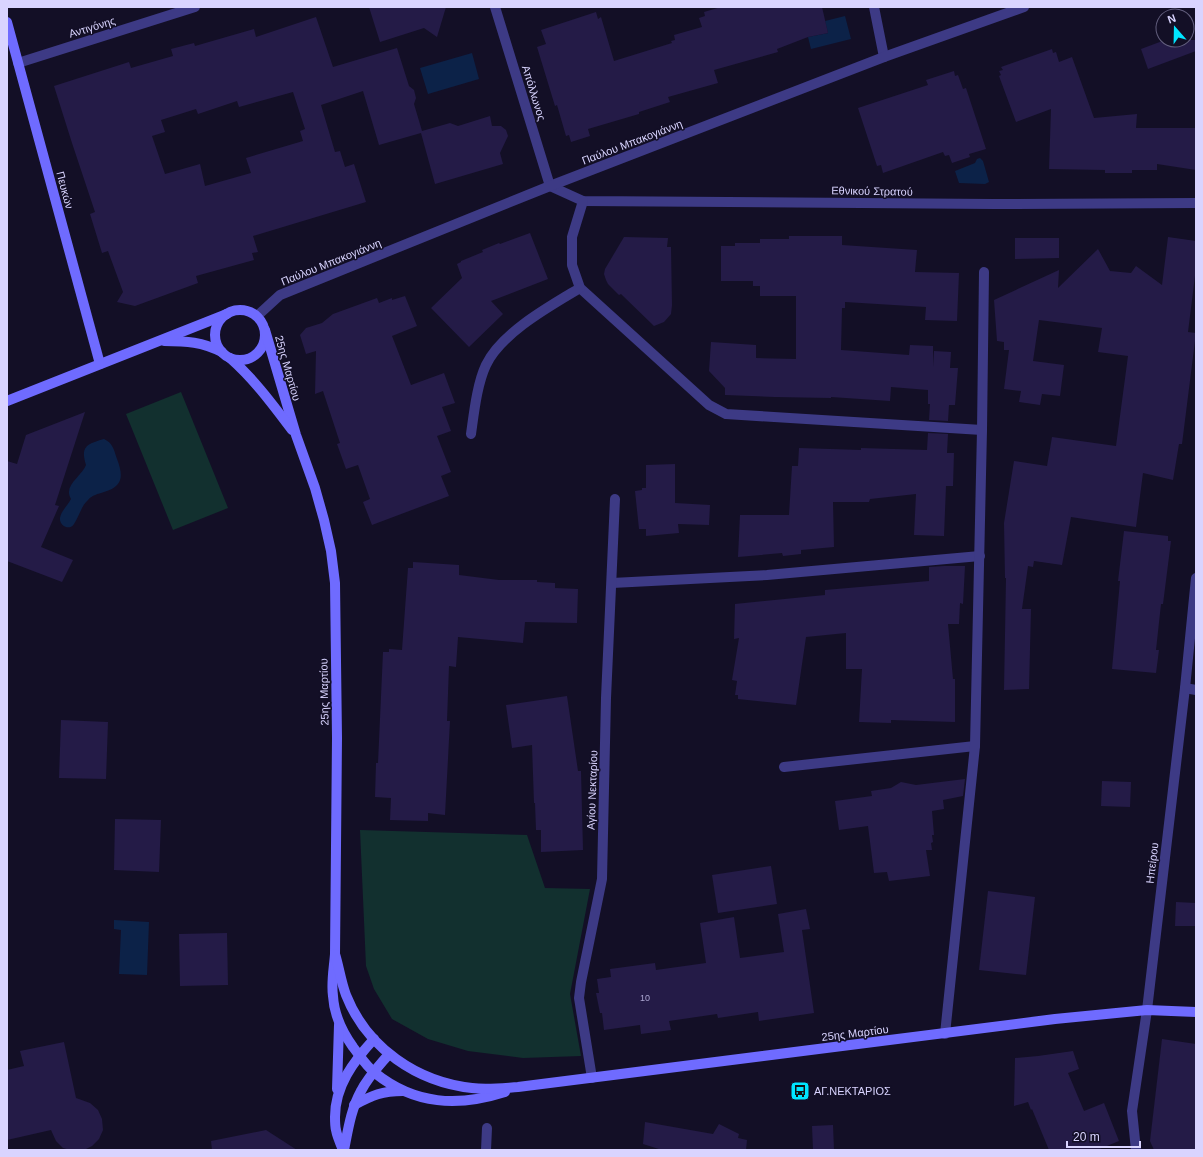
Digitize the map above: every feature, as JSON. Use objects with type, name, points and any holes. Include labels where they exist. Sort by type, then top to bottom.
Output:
[{"type":"main road","name":"Πευκών","points":[[7,22],[100,364]]},
{"type":"main road","points":[[7,400],[234,310],[250,312],[257,316],[262,322],[265,330],[263,345],[252,357],[245,360],[236,360],[210,346],[193,342],[158,341]]},
{"type":"main road","points":[[225,355],[217,344],[215,336],[216,327],[220,320],[227,314]]},
{"type":"main road","name":"25ης Μαρτίου","points":[[265,330],[296,435],[324,520],[331,551],[335,583],[337,738],[335,954],[332,985],[333,998],[339,1021],[346,1037],[374,1072],[387,1081],[418,1096],[452,1102],[486,1098],[518,1087]]},
{"type":"main road","name":"25ης Μαρτίου","points":[[225,355],[239,366],[256,384],[296,435]]},
{"type":"main road","name":"25ης Μαρτίου","points":[[335,954],[346,995],[359,1020],[374,1040],[389,1054],[427,1078],[473,1089],[518,1087],[1055,1019],[1147,1010],[1196,1012]]},
{"type":"main road","points":[[339,1021],[337,1094],[335,1110],[336,1129],[343,1150]]},
{"type":"main road","points":[[337,1094],[349,1069],[359,1055],[374,1040]]},
{"type":"main road","points":[[343,1150],[354,1105],[361,1091],[374,1072],[389,1054]]},
{"type":"main road","points":[[354,1105],[368,1097],[388,1091],[406,1091]]},
{"type":"street","name":"Αντιγόνης","points":[[18,63],[195,7]]},
{"type":"street","name":"Απόλλωνος","points":[[495,7],[550,186]]},
{"type":"street","points":[[874,7],[884,57]]},
{"type":"street","name":"Παύλου Μπακογιάννη","points":[[257,316],[280,296],[550,186],[884,57],[1024,7]]},
{"type":"street","name":"Εθνικού Στρατού","points":[[550,186],[583,200],[993,204],[1196,203]]},
{"type":"street","points":[[583,200],[572,237],[572,265],[580,288],[708,405],[726,414],[982,430]]},
{"type":"street","points":[[945,1034],[975,746],[980,556],[984,272]]},
{"type":"street","points":[[471,434],[474,410],[480,384],[486,365],[496,351],[511,334],[542,310],[580,288]]},
{"type":"street","name":"Αγίου Νεκταρίου","points":[[592,1078],[580,998],[581,982],[602,879],[606,698],[615,499]]},
{"type":"street","points":[[612,583],[766,575],[980,556]]},
{"type":"street","name":"Ηπείρου","points":[[1136,1150],[1132,1111],[1147,1010],[1185,688],[1196,578]]},
{"type":"street","points":[[1185,688],[1196,690]]},
{"type":"street","points":[[784,767],[975,746]]},
{"type":"street","points":[[486,1150],[487,1128]]},
{"type":"green space","points":[[181,392],[228,508],[173,530],[126,414]]},
{"type":"green space","points":[[360,830],[527,835],[545,888],[590,889],[570,994],[581,1056],[523,1058],[468,1051],[428,1039],[392,1019],[374,989],[366,966]]},
{"type":"water","points":[[845,16],[851,39],[811,49],[808,37],[828,33],[825,21]]},
{"type":"water","points":[[472,53],[479,79],[428,94],[420,68]]},
{"type":"water","points":[[980,158],[983,161],[989,182],[985,184],[959,183],[955,171],[975,163],[977,159]]},
{"type":"water","points":[[104,439],[114,450],[119,465],[121,475],[120,479],[111,490],[90,498],[84,505],[72,526],[65,527],[61,523],[60,518],[63,510],[71,499],[69,489],[86,465],[84,454],[86,447],[93,442]]},
{"type":"water","points":[[114,920],[149,922],[147,975],[119,974],[121,930],[114,929]]},
{"type":"building","points":[[369,7],[446,7],[437,37],[424,28],[380,42]]},
{"type":"building","points":[[721,7],[822,7],[828,33],[808,37],[777,49],[778,52],[714,70],[718,83],[668,97],[670,102],[639,112],[639,114],[588,129],[590,136],[571,142],[569,135],[566,136],[557,105],[555,106],[537,47],[546,44],[541,30],[596,12],[598,19],[601,17],[614,61],[672,43],[671,41],[675,40],[674,35],[702,27],[699,18],[705,16],[704,12]]},
{"type":"building","points":[[316,17],[333,67],[397,48],[409,86],[414,90],[416,98],[414,104],[422,131],[450,123],[458,126],[490,116],[492,126],[501,126],[506,130],[508,136],[500,153],[503,164],[435,184],[421,133],[379,145],[363,91],[321,105],[335,152],[340,151],[345,167],[354,164],[366,202],[253,236],[258,252],[252,253],[254,260],[196,276],[198,283],[135,306],[117,302],[123,292],[108,251],[102,253],[90,214],[95,212],[54,86],[129,62],[131,68],[173,56],[171,49],[194,43],[195,46],[254,29],[256,37]],"holes":[[[293,92],[305,129],[300,131],[303,141],[246,158],[251,173],[205,186],[200,164],[165,174],[152,136],[165,132],[161,120],[196,109],[198,114],[237,101],[239,107]]]},
{"type":"building","points":[[1196,40],[1196,51],[1148,69],[1141,49],[1155,44],[1155,48],[1195,48]]},
{"type":"building","points":[[1052,49],[1053,53],[1056,52],[1059,62],[1072,57],[1094,118],[1137,114],[1136,128],[1196,128],[1196,170],[1157,164],[1157,170],[1132,170],[1132,173],[1105,173],[1105,170],[1049,169],[1051,109],[1016,122],[999,76],[1001,75],[999,71],[1003,70],[1001,67]]},
{"type":"building","points":[[954,71],[955,76],[958,75],[963,89],[966,88],[986,149],[969,154],[970,157],[952,163],[949,155],[945,156],[943,152],[883,173],[881,165],[877,166],[858,108],[928,85],[926,80]]},
{"type":"building","points":[[530,233],[548,279],[491,301],[503,314],[469,347],[431,308],[462,278],[457,264],[483,252],[482,250]]},
{"type":"building","points":[[789,236],[842,236],[842,245],[917,250],[915,272],[959,273],[957,321],[925,320],[926,307],[845,302],[845,308],[842,308],[841,350],[909,355],[910,345],[933,346],[933,367],[934,351],[951,352],[950,368],[958,368],[955,405],[949,405],[948,421],[929,420],[930,404],[928,404],[928,390],[891,387],[890,401],[831,397],[725,395],[725,388],[709,371],[711,342],[756,345],[756,358],[796,359],[796,296],[760,296],[760,286],[753,286],[753,281],[721,281],[721,246],[735,246],[735,243],[760,243],[760,239],[789,239]]},
{"type":"building","points":[[624,237],[668,238],[667,247],[671,247],[672,305],[671,314],[664,322],[654,326],[621,294],[619,295],[606,280],[604,274],[605,269]]},
{"type":"building","points":[[1168,237],[1196,241],[1196,268],[1188,332],[1196,333],[1182,444],[1179,444],[1173,480],[1143,473],[1136,527],[1071,517],[1062,565],[1034,561],[1033,567],[1028,566],[1022,609],[1031,609],[1029,689],[1004,690],[1006,578],[1004,523],[1014,461],[1047,466],[1052,437],[1116,446],[1128,356],[1098,352],[1102,328],[1039,320],[1033,361],[1064,365],[1060,396],[1042,394],[1040,405],[1019,402],[1021,391],[1004,389],[1009,350],[1004,350],[1004,342],[997,341],[994,300],[1059,270],[1058,288],[1098,249],[1110,271],[1131,273],[1136,266],[1162,285]]},
{"type":"building","points":[[1015,238],[1059,238],[1059,258],[1015,259]]},
{"type":"building","points":[[405,296],[417,326],[392,336],[411,385],[444,373],[455,403],[442,407],[451,431],[437,436],[451,472],[441,476],[449,496],[372,525],[363,502],[370,499],[358,465],[346,469],[337,444],[340,443],[323,391],[315,394],[316,351],[306,354],[300,335],[306,328],[322,323],[333,314],[377,298],[379,303],[392,298],[392,300]]},
{"type":"building","points":[[85,412],[55,505],[59,506],[41,547],[73,560],[62,582],[7,561],[7,461],[17,464],[26,435]]},
{"type":"building","points":[[928,433],[948,434],[947,453],[954,453],[953,486],[946,486],[944,536],[914,535],[916,494],[870,499],[869,502],[833,502],[834,547],[801,550],[801,554],[783,556],[782,553],[738,557],[740,515],[789,515],[792,466],[798,466],[799,448],[927,450]]},
{"type":"building","points":[[675,464],[675,503],[710,505],[709,525],[678,524],[679,533],[646,536],[646,529],[639,529],[635,491],[646,488],[646,465]]},
{"type":"building","points":[[1124,531],[1168,536],[1168,541],[1171,541],[1163,604],[1161,604],[1156,650],[1159,650],[1156,673],[1112,669],[1120,581],[1118,581]]},
{"type":"building","points":[[413,562],[459,565],[459,575],[499,580],[537,580],[537,582],[555,583],[555,588],[578,589],[577,623],[525,622],[523,643],[458,637],[456,667],[449,666],[447,721],[450,721],[445,815],[428,813],[428,821],[390,820],[391,798],[375,797],[383,652],[389,652],[389,649],[402,650],[408,568],[413,568]]},
{"type":"building","points":[[965,566],[963,604],[960,603],[959,624],[948,624],[953,679],[955,679],[955,722],[891,720],[891,723],[859,722],[862,669],[846,669],[846,633],[806,637],[796,705],[738,699],[738,695],[735,695],[737,681],[732,680],[739,638],[734,639],[735,604],[825,595],[825,590],[929,581],[929,567]]},
{"type":"building","points":[[567,696],[578,771],[581,771],[583,850],[541,852],[541,830],[536,830],[532,745],[512,748],[506,705]]},
{"type":"building","points":[[61,720],[108,722],[106,779],[59,778]]},
{"type":"building","points":[[965,779],[963,796],[943,800],[944,809],[932,811],[934,835],[932,835],[932,850],[926,850],[930,876],[889,881],[887,872],[874,873],[868,826],[839,830],[835,801],[872,796],[871,791],[891,788],[901,782],[916,785]]},
{"type":"building","points":[[1102,781],[1131,782],[1130,807],[1101,806]]},
{"type":"building","points":[[115,819],[161,820],[159,872],[114,870]]},
{"type":"building","points":[[771,866],[777,904],[718,913],[712,875]]},
{"type":"building","points":[[988,891],[1035,897],[1026,975],[979,970]]},
{"type":"building","points":[[1176,902],[1196,903],[1196,926],[1175,926]]},
{"type":"building","points":[[806,909],[810,929],[802,930],[814,1013],[759,1021],[758,1012],[718,1018],[717,1014],[669,1021],[671,1030],[641,1034],[640,1025],[604,1030],[602,1013],[600,1013],[596,993],[599,993],[597,979],[611,977],[610,969],[655,963],[656,970],[706,963],[700,923],[734,917],[740,958],[784,952],[778,914]]},
{"type":"building","points":[[227,933],[228,985],[180,986],[179,934]]},
{"type":"building","points":[[1162,1039],[1196,1044],[1196,1150],[1154,1150],[1150,1141]]},
{"type":"building","points":[[64,1042],[76,1098],[90,1103],[98,1110],[102,1119],[103,1130],[99,1139],[92,1146],[84,1150],[70,1150],[63,1148],[56,1141],[51,1130],[7,1140],[7,1070],[24,1066],[20,1051]]},
{"type":"building","points":[[1073,1051],[1079,1069],[1068,1073],[1084,1111],[1104,1103],[1119,1141],[1097,1150],[1049,1150],[1028,1102],[1014,1106],[1015,1058]]},
{"type":"building","points":[[645,1122],[713,1134],[719,1124],[739,1134],[738,1138],[747,1140],[746,1150],[662,1150],[643,1144]]},
{"type":"building","points":[[833,1125],[834,1150],[813,1150],[812,1126]]},
{"type":"building","points":[[266,1130],[297,1150],[212,1150],[211,1141]]},
{"type":"place","name":"ΑΓ.ΝΕΚΤΑΡΙΟΣ","points":[[800,1091]]}]
